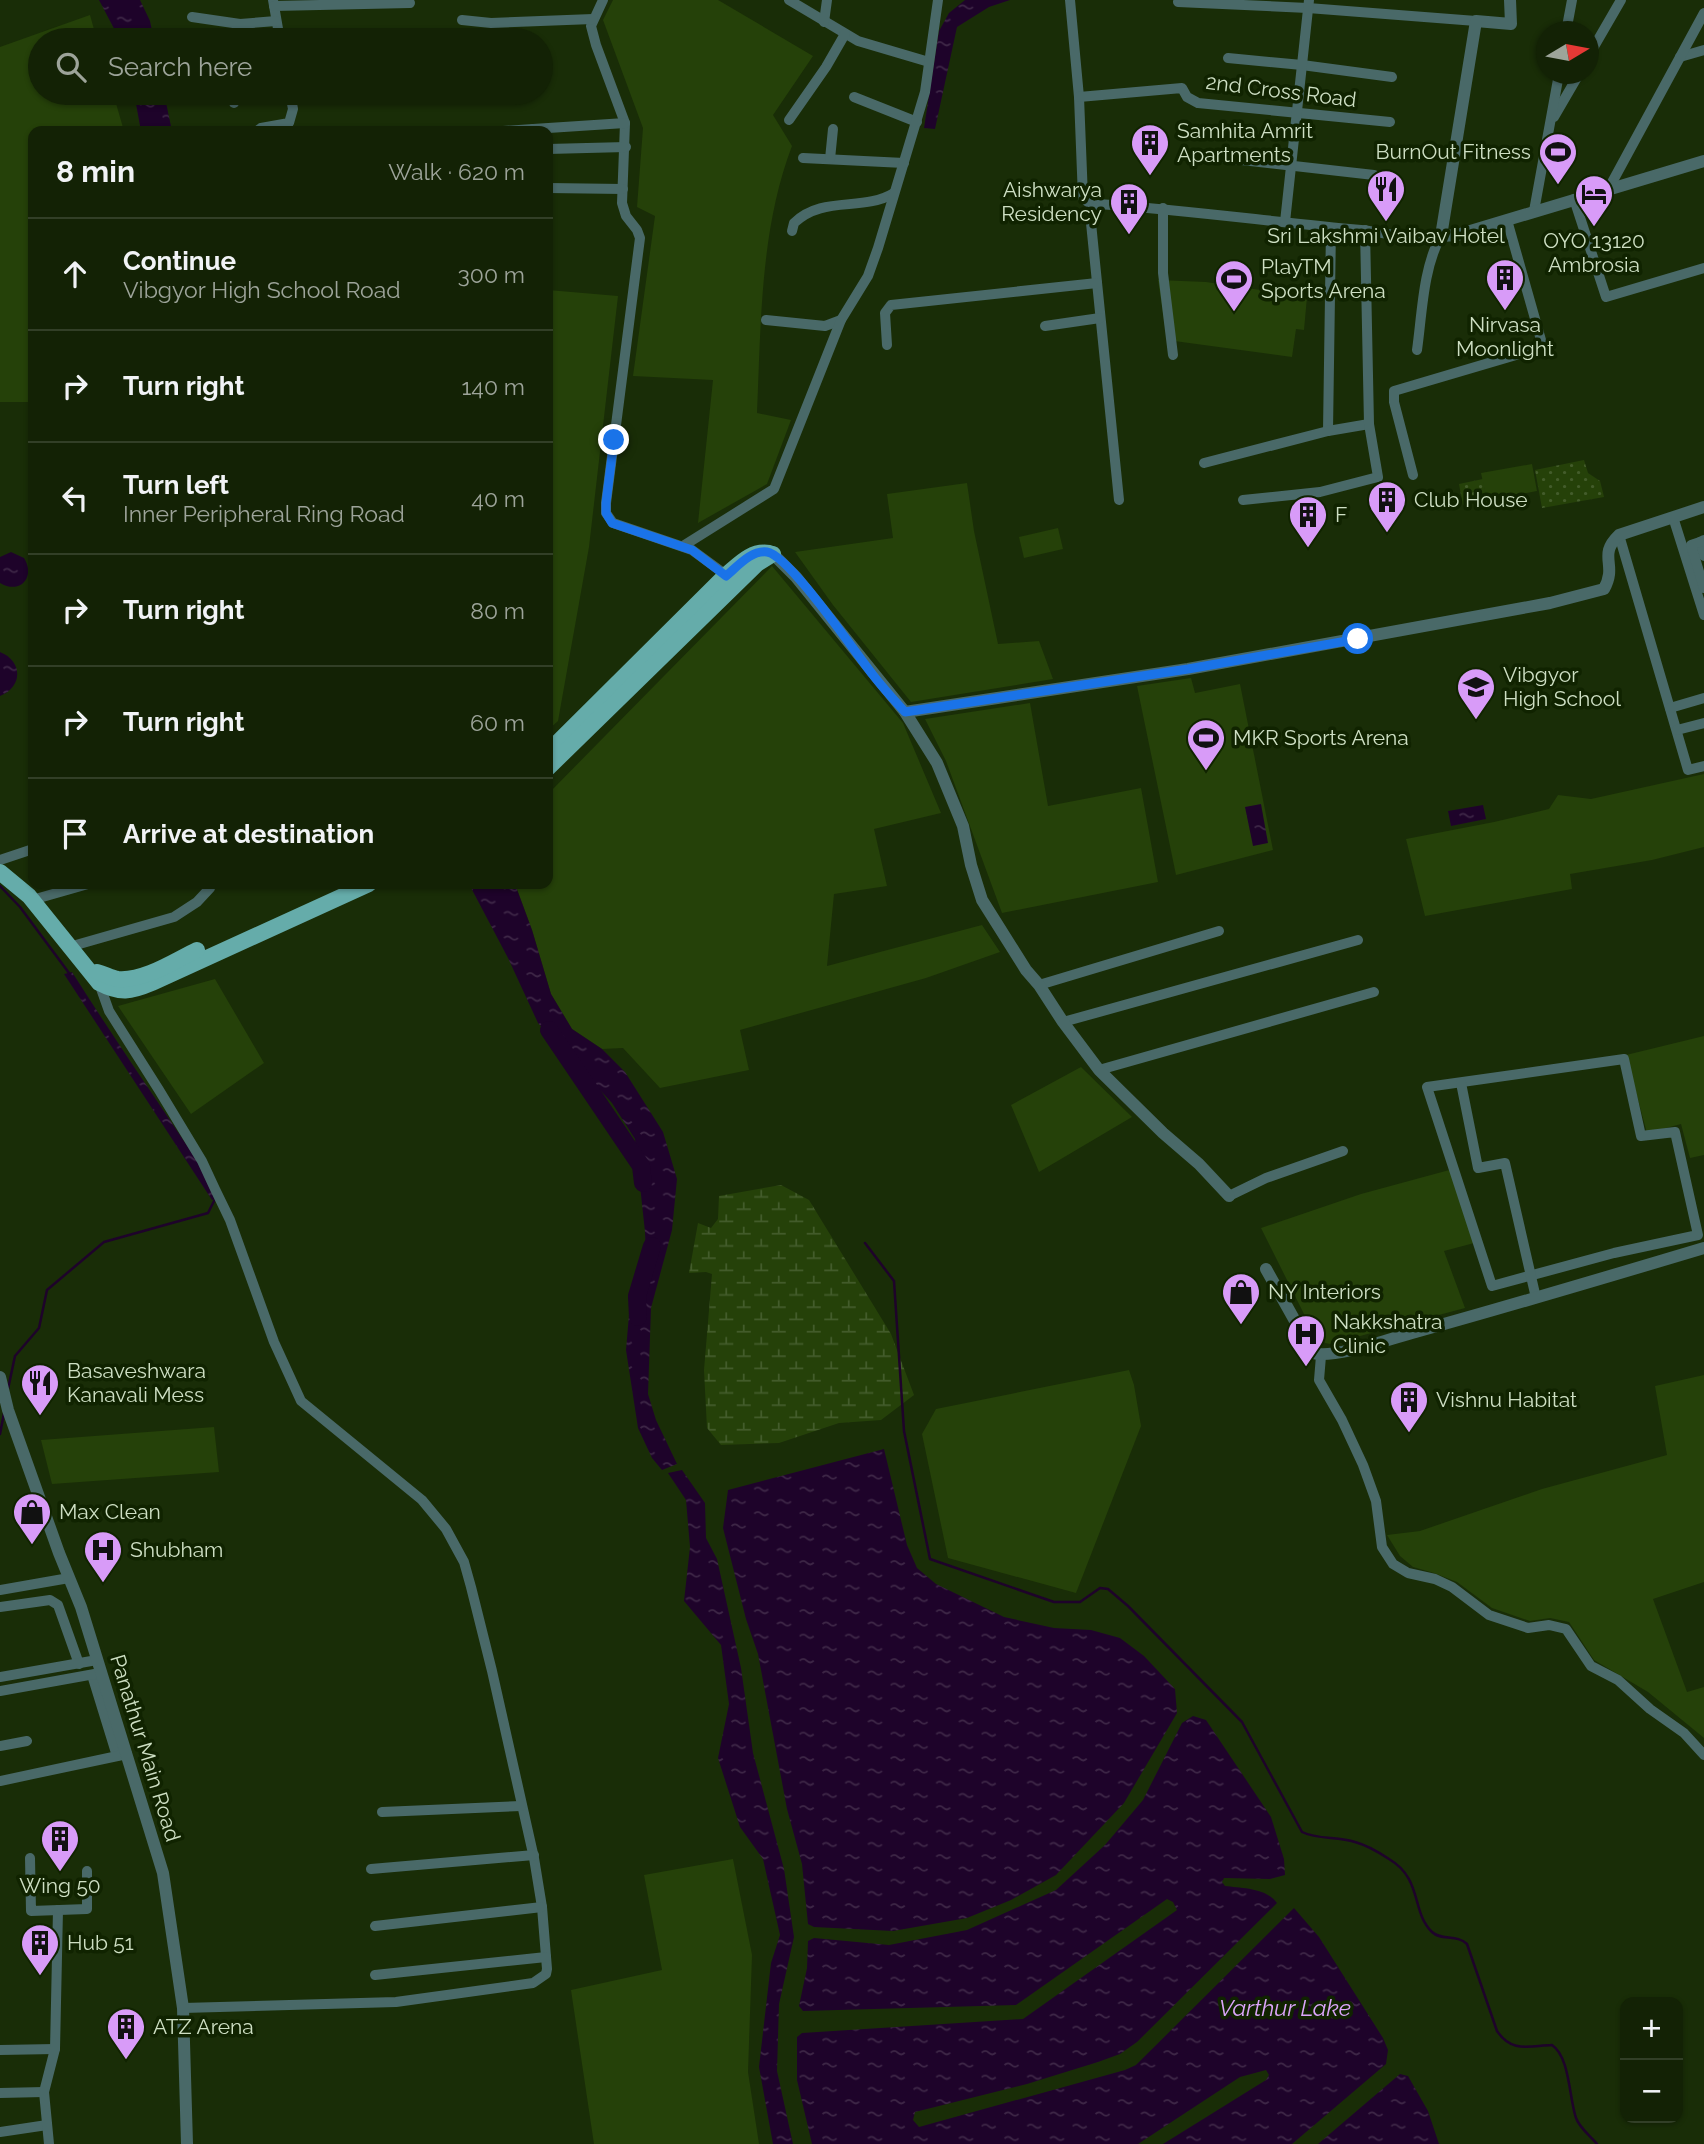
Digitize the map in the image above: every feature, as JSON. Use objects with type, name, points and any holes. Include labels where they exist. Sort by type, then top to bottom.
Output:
[{"type":"main road","points":[[553,747],[726,576],[753,560],[774,554]]},
{"type":"main road","points":[[553,763],[753,560]]},
{"type":"main road","points":[[0,872],[32,900],[99,983],[114,990],[138,989],[358,889]]},
{"type":"main road","points":[[88,970],[115,979],[130,978],[332,889]]},
{"type":"street","points":[[603,0],[592,26],[596,46],[625,123],[622,203],[626,216],[638,230],[640,238],[606,513],[612,523],[687,548],[726,576]]},
{"type":"street","points":[[789,0],[858,41],[929,62]]},
{"type":"street","points":[[824,22],[827,0]]},
{"type":"street","points":[[687,548],[774,489],[841,320],[868,276],[925,92],[938,0]]},
{"type":"street","points":[[1070,0],[1079,97],[1083,198],[1095,208]]},
{"type":"street","points":[[1178,2],[1308,4],[1511,24],[1510,0]]},
{"type":"street","points":[[1568,21],[1572,0]]},
{"type":"street","points":[[1599,38],[1621,0]]},
{"type":"street","points":[[277,28],[273,3],[410,3]]},
{"type":"street","points":[[1285,222],[1308,4]]},
{"type":"street","points":[[1609,188],[1704,13]]},
{"type":"street","points":[[192,17],[232,23],[276,21]]},
{"type":"street","points":[[462,20],[491,23],[593,19]]},
{"type":"street","points":[[1417,350],[1430,263],[1441,236],[1476,21]]},
{"type":"street","points":[[789,120],[845,34]]},
{"type":"street","points":[[1680,57],[1704,50]]},
{"type":"street","points":[[1228,58],[1392,77]]},
{"type":"street","points":[[1535,211],[1557,84]]},
{"type":"street","points":[[1550,123],[1573,84]]},
{"type":"street","name":"2nd Cross Road","points":[[1079,97],[1182,88],[1187,97],[1198,103],[1390,122]]},
{"type":"street","points":[[854,97],[917,122]]},
{"type":"street","points":[[272,126],[289,123],[292,105]]},
{"type":"street","points":[[553,128],[625,123]]},
{"type":"street","points":[[830,159],[833,129]]},
{"type":"street","points":[[553,149],[626,147]]},
{"type":"street","points":[[803,158],[904,163]]},
{"type":"street","points":[[1224,158],[1374,175]]},
{"type":"street","points":[[1119,500],[1091,223],[1092,211],[1098,204],[1163,208],[1425,239],[1457,234],[1704,161]]},
{"type":"street","points":[[553,188],[623,189]]},
{"type":"street","points":[[793,231],[794,223],[808,212],[834,205],[882,200],[894,192]]},
{"type":"street","points":[[1574,199],[1606,297],[1704,268]]},
{"type":"street","points":[[1163,208],[1163,273],[1173,355]]},
{"type":"street","points":[[1413,475],[1394,402],[1394,391],[1543,347],[1507,220]]},
{"type":"street","points":[[1328,431],[1331,228]]},
{"type":"street","points":[[1243,500],[1320,492],[1378,477],[1369,424],[1365,230]]},
{"type":"street","points":[[887,345],[885,313],[891,305],[1097,283]]},
{"type":"street","points":[[1045,326],[1100,318]]},
{"type":"street","points":[[766,320],[825,326],[841,320]]},
{"type":"street","points":[[1204,463],[1328,431],[1369,424]]},
{"type":"street","points":[[905,712],[1188,669],[1550,603],[1604,589],[1609,579],[1607,553],[1610,544],[1619,535],[1704,507]]},
{"type":"street","points":[[1672,517],[1704,615]]},
{"type":"street","points":[[1619,535],[1670,708],[1688,748]]},
{"type":"street","points":[[1704,556],[1702,541],[1691,545],[1704,588]]},
{"type":"street","points":[[774,554],[796,577],[905,712],[943,775],[963,826],[982,900],[1026,970],[1099,1070],[1229,1196],[1266,1178],[1343,1151]]},
{"type":"street","points":[[1670,708],[1704,698]]},
{"type":"street","points":[[1680,729],[1704,723]]},
{"type":"street","points":[[1680,729],[1688,770],[1704,766]]},
{"type":"street","points":[[0,860],[28,851]]},
{"type":"street","points":[[32,900],[70,889]]},
{"type":"street","points":[[69,947],[174,917],[197,902],[209,889]]},
{"type":"street","points":[[1039,985],[1219,931]]},
{"type":"street","points":[[1063,1022],[1357,940]]},
{"type":"street","points":[[99,983],[109,1011],[181,1125],[230,1220],[274,1342],[301,1401],[422,1500],[446,1529],[464,1562],[534,1855],[542,1907],[546,1974],[526,1984],[396,2002],[183,2008]]},
{"type":"street","points":[[1099,1070],[1374,992]]},
{"type":"street","points":[[1624,1059],[1641,1136],[1675,1132],[1698,1235],[1617,1252],[1492,1286],[1427,1087],[1461,1083],[1624,1059]]},
{"type":"street","points":[[1461,1083],[1478,1168],[1505,1163],[1536,1298]]},
{"type":"street","points":[[1266,1269],[1313,1353],[1321,1356],[1359,1348],[1704,1248]]},
{"type":"street","points":[[1617,1252],[1623,1272]]},
{"type":"street","points":[[1321,1356],[1319,1380],[1363,1465],[1376,1502],[1382,1547],[1393,1564],[1408,1573],[1435,1579],[1452,1587],[1489,1615],[1528,1628],[1549,1625],[1566,1629],[1591,1666],[1618,1680],[1650,1709],[1684,1733],[1704,1755]]},
{"type":"street","name":"Panathur Main Road","points":[[0,1377],[8,1410],[81,1607],[122,1755],[163,1873],[183,2008],[187,2144]]},
{"type":"street","points":[[0,1590],[69,1578]]},
{"type":"street","points":[[0,1607],[55,1601],[79,1664]]},
{"type":"street","points":[[0,1677],[79,1664],[96,1669]]},
{"type":"street","points":[[0,1691],[96,1669]]},
{"type":"street","points":[[0,1746],[27,1741]]},
{"type":"street","points":[[0,1781],[122,1755]]},
{"type":"street","points":[[382,1812],[521,1806]]},
{"type":"street","points":[[371,1869],[534,1855]]},
{"type":"street","points":[[30,1858],[31,1911],[86,1909],[87,1871]]},
{"type":"street","points":[[375,1926],[542,1907]]},
{"type":"street","points":[[49,2144],[44,2092],[55,2049],[58,1910]]},
{"type":"street","points":[[376,1975],[546,1957]]},
{"type":"street","points":[[0,2050],[55,2049]]},
{"type":"street","points":[[0,2093],[44,2092]]},
{"type":"street","points":[[0,2132],[47,2124]]},
{"type":"green space","points":[[613,0],[718,0],[813,56],[773,115],[792,146],[774,211],[761,312],[757,413],[791,420],[767,484],[698,523],[713,380],[633,376],[655,216],[637,207],[643,128],[603,20]]},
{"type":"green space","points":[[90,15],[94,28],[53,28]]},
{"type":"green space","points":[[28,37],[28,105],[116,105],[123,126],[28,126],[28,402],[0,402],[0,47]]},
{"type":"green space","name":"PlayTM Sports Arena","points":[[1158,280],[1206,282],[1307,297],[1304,330],[1296,329],[1292,357],[1167,340]]},
{"type":"green space","points":[[553,290],[618,296],[589,547],[558,721],[553,726]]},
{"type":"green space","points":[[1584,460],[1588,473],[1600,481],[1604,497],[1542,508],[1535,470]]},
{"type":"green space","points":[[1532,464],[1537,491],[1487,501],[1481,473]]},
{"type":"green space","points":[[1483,479],[1487,501],[1463,505],[1459,484]]},
{"type":"green space","points":[[967,483],[974,531],[998,644],[1039,641],[1053,679],[911,702],[833,605],[795,552],[893,538],[887,494]]},
{"type":"green space","points":[[1058,528],[1063,549],[1024,558],[1019,537]]},
{"type":"green space","points":[[772,566],[903,723],[941,813],[874,829],[887,886],[834,894],[827,966],[982,925],[1000,952],[926,978],[740,1030],[749,1070],[660,1088],[623,1048],[602,1049],[572,1029],[551,994],[517,889],[553,889],[553,789]]},
{"type":"green space","name":"MKR Sports Arena","points":[[1191,678],[1195,693],[1240,684],[1273,850],[1176,875],[1137,686]]},
{"type":"green space","points":[[1030,703],[1048,806],[1141,788],[1158,882],[1002,913],[946,761],[925,719]]},
{"type":"green space","points":[[1704,774],[1704,847],[1652,860],[1570,874],[1572,889],[1425,916],[1406,839],[1549,809],[1558,795],[1591,799]]},
{"type":"green space","points":[[215,979],[264,1063],[191,1114],[118,1006]]},
{"type":"green space","points":[[1704,1036],[1704,1155],[1690,1158],[1681,1124],[1647,1133],[1626,1055]]},
{"type":"green space","points":[[1081,1067],[1132,1117],[1039,1172],[1011,1105]]},
{"type":"green space","points":[[1453,1169],[1478,1242],[1444,1251],[1465,1308],[1330,1344],[1325,1343],[1305,1316],[1261,1228],[1361,1194]]},
{"type":"green space","points":[[781,1185],[809,1200],[891,1334],[914,1395],[881,1420],[839,1423],[779,1443],[721,1445],[707,1428],[704,1370],[712,1274],[689,1273],[698,1223],[711,1228],[718,1219],[719,1196]]},
{"type":"green space","points":[[1129,1370],[1141,1426],[1076,1593],[948,1558],[922,1434],[936,1409]]},
{"type":"green space","points":[[1704,1375],[1704,1582],[1653,1599],[1687,1692],[1704,1687],[1704,1738],[1648,1692],[1594,1660],[1569,1622],[1550,1618],[1530,1621],[1492,1608],[1457,1582],[1413,1567],[1400,1556],[1387,1535],[1420,1531],[1542,1489],[1667,1455],[1655,1386]]},
{"type":"green space","points":[[214,1427],[219,1472],[52,1484],[41,1440]]},
{"type":"green space","points":[[733,1859],[752,1955],[748,2072],[759,2144],[594,2144],[571,1990],[662,1970],[644,1875]]},
{"type":"water","points":[[99,0],[140,0],[151,28],[114,28]]},
{"type":"water","points":[[965,0],[1010,0],[989,7],[957,27],[935,129],[924,128],[939,31],[949,13]]},
{"type":"water","points":[[136,105],[167,105],[171,126],[140,126]]},
{"type":"water","points":[[11,552],[24,558],[28,572],[24,582],[14,587],[0,583],[0,557]]},
{"type":"water","points":[[0,652],[13,661],[17,674],[13,687],[0,696]]},
{"type":"water","points":[[1261,804],[1268,843],[1253,846],[1245,807]]},
{"type":"water","points":[[1483,805],[1486,819],[1451,826],[1448,811]]},
{"type":"water","points":[[472,889],[517,889],[551,994],[572,1029],[602,1049],[625,1072],[663,1132],[677,1179],[672,1230],[651,1308],[648,1394],[656,1420],[677,1464],[662,1470],[652,1458],[638,1428],[626,1350],[629,1315],[647,1275],[635,1139],[612,1103],[538,1023]]},
{"type":"water","points":[[72,972],[221,1197],[212,1200],[64,974]]},
{"type":"water","points":[[884,1449],[907,1545],[917,1568],[936,1584],[1004,1617],[1054,1628],[1091,1630],[1120,1638],[1144,1656],[1175,1689],[1177,1713],[1124,1803],[1056,1875],[1011,1900],[967,1918],[893,1931],[814,1927],[808,1924],[802,1864],[787,1809],[758,1654],[746,1619],[723,1528],[728,1490]]},
{"type":"water","points":[[682,1470],[705,1503],[706,1538],[717,1559],[741,1668],[753,1753],[784,1869],[794,1937],[779,2004],[777,2071],[793,2144],[773,2144],[759,2067],[771,1963],[780,1935],[763,1859],[740,1827],[718,1758],[729,1704],[721,1645],[684,1601],[690,1547],[686,1500],[668,1473]]},
{"type":"water","name":"Varthur Lake","points":[[1193,1716],[1206,1720],[1271,1817],[1284,1859],[1285,1875],[1270,1879],[1224,1878],[1222,1882],[1225,1886],[1267,1894],[1277,1903],[1137,2042],[1120,2054],[1027,2084],[915,2112],[913,2120],[919,2127],[1136,2065],[1294,1908],[1319,1937],[1383,2038],[1388,2050],[1386,2064],[1292,2144],[1163,2144],[1266,2080],[1269,2075],[1266,2070],[1240,2077],[1138,2144],[812,2144],[797,2080],[797,2037],[802,2033],[1023,2019],[1177,1910],[1173,1902],[1167,1899],[1016,2005],[803,2011],[799,2006],[807,1968],[808,1941],[814,1938],[889,1945],[967,1930],[1056,1890],[1105,1845],[1143,1800],[1182,1723]]},
{"type":"water","points":[[1400,2074],[1408,2076],[1428,2111],[1439,2144],[1318,2144]]},
{"type":"waterway","points":[[0,886],[20,907],[69,973]]},
{"type":"waterway","points":[[549,1030],[641,1166],[643,1183]]},
{"type":"waterway","points":[[8,1389],[15,1356],[39,1328],[47,1290],[104,1242],[208,1213],[215,1199]]},
{"type":"waterway","points":[[865,1243],[894,1281],[904,1431],[930,1559],[1054,1602],[1080,1602],[1100,1588],[1108,1589],[1128,1606],[1242,1722],[1302,1832],[1355,1842],[1373,1849],[1400,1867],[1412,1886],[1421,1915],[1432,1932],[1459,1939],[1467,1944],[1497,2031],[1503,2038],[1521,2047],[1552,2045],[1558,2051],[1566,2068],[1576,2118],[1597,2144]]},
{"type":"waterway","points":[[638,1317],[637,1296],[652,1246]]},
{"type":"waterway","points":[[0,1434],[4,1413]]},
{"type":"place","name":"Samhita Amrit Apartments","points":[[1150,177]]},
{"type":"place","name":"BurnOut Fitness","points":[[1558,186]]},
{"type":"place","name":"Sri Lakshmi Vaibav Hotel","points":[[1386,223]]},
{"type":"place","name":"OYO 13120 Ambrosia","points":[[1594,228]]},
{"type":"place","name":"Aishwarya Residency","points":[[1129,236]]},
{"type":"place","name":"Nirvasa Moonlight","points":[[1505,312]]},
{"type":"place","name":"PlayTM Sports Arena","points":[[1234,313]]},
{"type":"place","name":"Club House","points":[[1387,534]]},
{"type":"place","name":"F","points":[[1308,549]]},
{"type":"place","name":"Vibgyor High School","points":[[1476,721]]},
{"type":"place","name":"MKR Sports Arena","points":[[1206,772]]},
{"type":"place","name":"NY Interiors","points":[[1241,1326]]},
{"type":"place","name":"Nakkshatra Clinic","points":[[1306,1368]]},
{"type":"place","name":"Basaveshwara Kanavali Mess","points":[[40,1417]]},
{"type":"place","name":"Vishnu Habitat","points":[[1409,1434]]},
{"type":"place","name":"Max Clean","points":[[32,1546]]},
{"type":"place","name":"Shubham","points":[[103,1584]]},
{"type":"place","name":"Wing 50","points":[[60,1873]]},
{"type":"place","name":"Hub 51","points":[[40,1977]]},
{"type":"place","name":"ATZ Arena","points":[[126,2061]]},
{"type":"route","points":[[614,440],[606,503],[606,513],[612,523],[692,550],[726,576],[749,556],[765,551],[774,554],[796,577],[905,712],[1188,669],[1358,639]]}]
